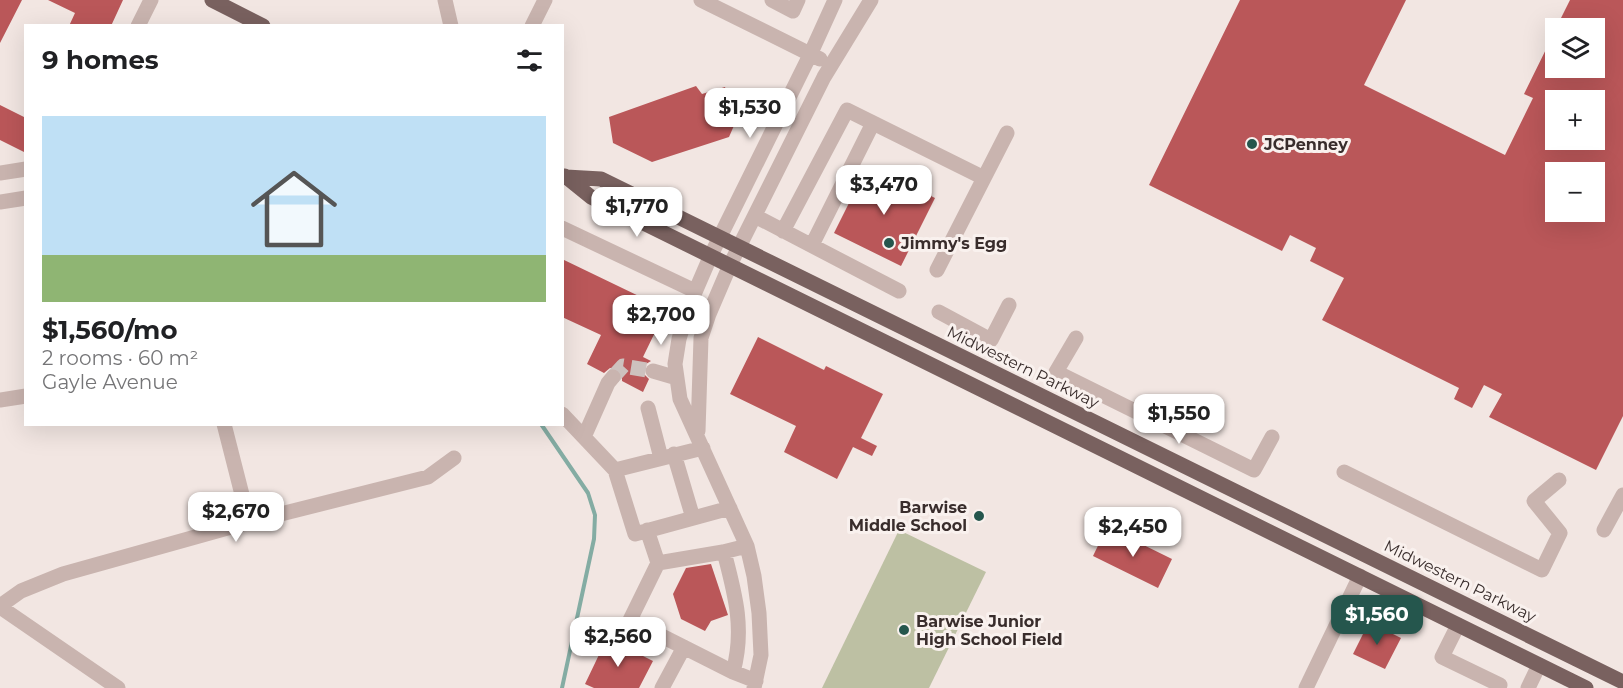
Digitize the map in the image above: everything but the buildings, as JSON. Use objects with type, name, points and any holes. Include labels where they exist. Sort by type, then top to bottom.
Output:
[{"type":"main road","points":[[212,0],[259,24]]},
{"type":"main road","name":"Midwestern Parkway","points":[[564,176],[601,179],[1623,682]]},
{"type":"main road","name":"Midwestern Parkway","points":[[564,176],[591,197],[1586,688]]},
{"type":"main road","points":[[998,397],[1006,379]]},
{"type":"main road","points":[[1266,530],[1275,511]]},
{"type":"main road","points":[[1360,576],[1369,557]]},
{"type":"street","points":[[142,24],[151,0]]},
{"type":"street","points":[[445,0],[451,24]]},
{"type":"street","points":[[533,24],[545,0]]},
{"type":"street","points":[[701,0],[831,64]]},
{"type":"street","points":[[772,0],[793,11],[798,0]]},
{"type":"street","points":[[647,530],[658,563],[630,620],[755,685],[761,655],[759,614],[747,546],[680,399],[675,364],[679,339],[711,255],[835,0]]},
{"type":"street","points":[[701,443],[701,338],[730,265],[754,216],[831,64],[871,0]]},
{"type":"street","points":[[783,231],[847,110],[984,178]]},
{"type":"street","points":[[812,245],[873,123]]},
{"type":"street","points":[[937,270],[1007,133]]},
{"type":"street","points":[[0,172],[24,169]]},
{"type":"street","points":[[0,202],[24,198]]},
{"type":"street","points":[[754,216],[899,291]]},
{"type":"street","points":[[564,229],[696,291]]},
{"type":"street","points":[[939,312],[991,340],[1009,305]]},
{"type":"street","points":[[1076,338],[1056,372],[1067,378],[1254,470],[1272,436]]},
{"type":"street","points":[[653,371],[677,378]]},
{"type":"street","points":[[584,437],[608,383],[613,377]]},
{"type":"street","points":[[0,400],[24,396]]},
{"type":"street","points":[[648,408],[693,518]]},
{"type":"street","points":[[564,416],[615,470],[635,534],[730,508]]},
{"type":"street","points":[[225,426],[249,522]]},
{"type":"street","points":[[615,470],[667,456],[701,443]]},
{"type":"street","points":[[118,688],[0,607],[21,591],[63,574],[249,522],[428,477],[454,458]]},
{"type":"street","points":[[1344,472],[1542,570],[1560,533],[1534,501],[1559,480]]},
{"type":"street","points":[[1604,530],[1623,495]]},
{"type":"street","points":[[658,563],[747,546]]},
{"type":"street","points":[[724,552],[738,610],[738,652],[733,672]]},
{"type":"street","points":[[1306,688],[1360,576]]},
{"type":"street","points":[[1458,625],[1442,657],[1500,685],[1498,688]]},
{"type":"street","points":[[662,688],[684,647]]},
{"type":"street","points":[[1528,688],[1539,665]]},
{"type":"green space","name":"Barwise Junior High School Field","points":[[899,530],[986,572],[929,688],[822,688]]},
{"type":"waterway","points":[[542,426],[588,493],[595,515],[594,539],[562,688]]},
{"type":"tunnel","points":[[613,377],[623,366],[653,371]]},
{"type":"place","name":"JCPenney","points":[[1252,144]]},
{"type":"place","name":"Jimmy's Egg","points":[[889,243]]},
{"type":"place","name":"Barwise Middle School","points":[[979,516]]},
{"type":"place","name":"Barwise Junior High School Field","points":[[904,630]]}]
